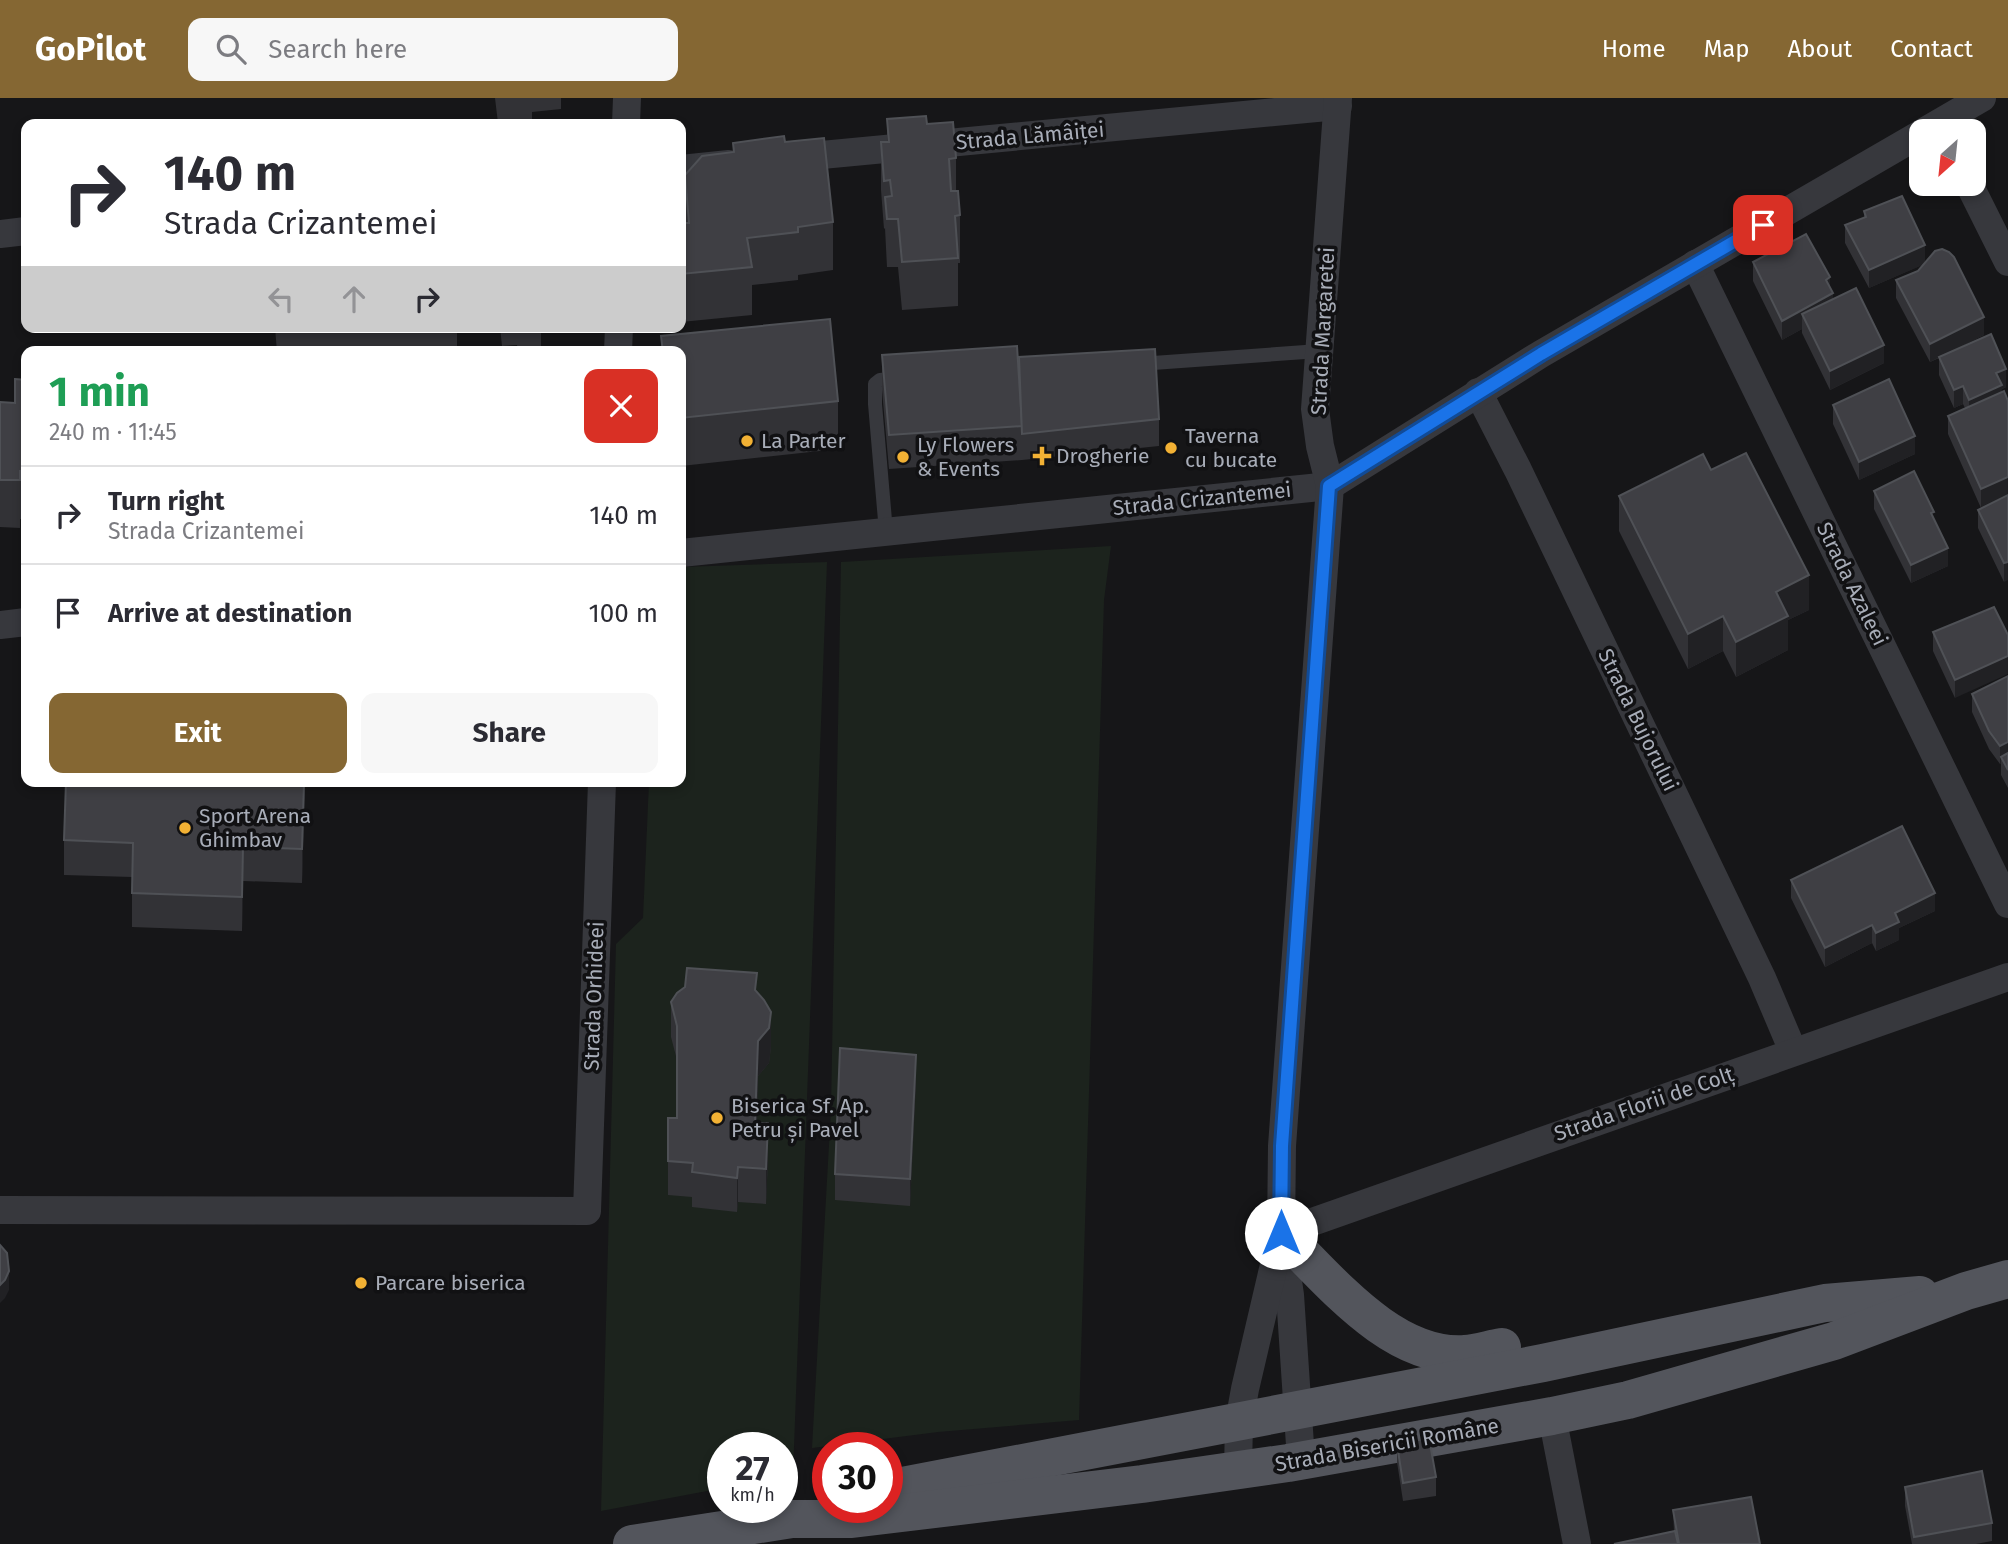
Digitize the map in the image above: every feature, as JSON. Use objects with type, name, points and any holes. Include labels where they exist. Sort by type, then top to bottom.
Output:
[{"type":"main road","points":[[1281,1233],[1339,1291],[1381,1326],[1410,1342],[1435,1351],[1464,1354],[1737,1303],[1764,1300],[1792,1310]]},
{"type":"main road","name":"Strada Bisericii Române","points":[[798,1518],[852,1519],[1238,1470],[1552,1416],[1642,1396],[1834,1341],[1966,1291],[2008,1279]]},
{"type":"main road","name":"Strada Bisericii Române","points":[[903,1486],[1543,1363],[1825,1303],[1966,1291]]},
{"type":"main road","name":"Strada Bisericii Române","points":[[632,1544],[761,1523]]},
{"type":"street","points":[[626,119],[627,98]]},
{"type":"street","name":"Strada Crizantemei","points":[[1949,119],[1982,98]]},
{"type":"street","name":"Strada Lămâiței","points":[[686,169],[1338,102]]},
{"type":"street","name":"Strada Margaretei","points":[[1301,1460],[1290,1295],[1281,1233],[1282,1146],[1329,486],[1315,409],[1338,102]]},
{"type":"street","name":"Strada Crizantemei","points":[[686,553],[1329,486],[1478,392],[1695,264],[1909,143]]},
{"type":"street","points":[[1975,196],[2008,262]]},
{"type":"street","points":[[0,234],[21,232]]},
{"type":"street","name":"Strada Azaleei","points":[[1695,264],[2008,904]]},
{"type":"street","name":"Strada Bujorului","points":[[1478,392],[1756,966],[1793,1051]]},
{"type":"street","points":[[0,625],[21,623]]},
{"type":"street","name":"Strada Orhideei","points":[[0,1210],[587,1211],[602,787]]},
{"type":"street","name":"Strada Florii de Colț","points":[[1281,1233],[2008,977]]},
{"type":"street","name":"Strada Margaretei","points":[[1238,1470],[1239,1422],[1281,1233]]},
{"type":"street","points":[[1552,1416],[1577,1544]]},
{"type":"lane","points":[[1119,365],[1319,351]]},
{"type":"lane","points":[[886,532],[874,404],[876,384],[880,380],[919,377]]},
{"type":"shaded area","points":[[1111,546],[1104,600],[1079,1420],[903,1436],[903,1432],[813,1432],[831,1109],[841,562]]},
{"type":"shaded area","points":[[827,562],[795,1432],[707,1432],[707,1491],[601,1511],[616,944],[643,918],[649,787],[686,787],[686,567]]},
{"type":"building","points":[[926,116],[927,124],[953,122],[956,158],[949,159],[951,191],[958,191],[960,215],[955,216],[958,258],[902,262],[898,219],[887,219],[885,197],[892,196],[890,180],[884,181],[881,142],[889,142],[887,119]]},
{"type":"building","points":[[784,136],[785,142],[824,138],[833,222],[798,227],[798,232],[747,238],[752,267],[686,274],[686,223],[689,223],[686,174],[702,156],[734,152],[733,143]]},
{"type":"building","points":[[1902,196],[1925,245],[1869,270],[1845,225],[1866,217],[1864,211]]},
{"type":"building","points":[[1806,234],[1830,277],[1826,280],[1833,293],[1782,321],[1753,262]]},
{"type":"building","points":[[1942,249],[1954,257],[1984,317],[1930,344],[1896,280],[1918,271],[1935,251]]},
{"type":"building","points":[[1856,288],[1884,345],[1830,371],[1802,314]]},
{"type":"building","points":[[830,319],[838,401],[686,417],[686,346],[662,346],[661,336]]},
{"type":"building","points":[[1991,334],[2006,369],[1996,373],[2002,385],[1969,400],[1963,386],[1954,390],[1939,357]]},
{"type":"building","points":[[1017,346],[1022,426],[889,435],[882,355]]},
{"type":"building","points":[[1155,349],[1159,419],[1022,434],[1019,357]]},
{"type":"building","points":[[15,379],[21,380],[20,480],[0,480],[0,402],[15,403]]},
{"type":"building","points":[[1889,379],[1915,436],[1859,462],[1833,405]]},
{"type":"building","points":[[2004,391],[2008,401],[2008,477],[1981,489],[1948,416]]},
{"type":"building","points":[[1746,453],[1809,575],[1776,592],[1788,616],[1736,642],[1723,616],[1688,634],[1619,496],[1703,454],[1711,470]]},
{"type":"building","points":[[1914,471],[1948,548],[1911,565],[1874,491]]},
{"type":"building","points":[[2008,495],[2008,562],[2004,563],[1978,510]]},
{"type":"building","points":[[1994,607],[2008,635],[2008,656],[1955,680],[1933,632]]},
{"type":"building","points":[[2008,676],[2008,742],[2000,746],[1989,731],[1972,694]]},
{"type":"building","points":[[2008,753],[2008,770],[2001,757]]},
{"type":"building","name":"Sport Arena Ghimbav","points":[[66,787],[304,787],[302,849],[243,847],[242,897],[132,893],[133,843],[64,840]]},
{"type":"building","points":[[1902,826],[1935,893],[1895,913],[1899,922],[1876,933],[1872,925],[1825,948],[1791,880]]},
{"type":"building","name":"Biserica Sf. Ap. Petru și Pavel","points":[[687,968],[757,973],[755,990],[771,1012],[769,1028],[758,1041],[755,1123],[768,1123],[766,1169],[738,1167],[737,1178],[692,1172],[693,1163],[668,1161],[668,1118],[677,1118],[677,1026],[671,1002],[685,987]]},
{"type":"building","points":[[840,1048],[916,1055],[910,1179],[835,1174]]},
{"type":"building","points":[[0,1245],[7,1253],[9,1271],[0,1285]]},
{"type":"building","points":[[1429,1438],[1436,1477],[1403,1483],[1397,1444]]},
{"type":"building","points":[[1982,1471],[1992,1523],[1914,1537],[1905,1487]]},
{"type":"building","points":[[1751,1497],[1760,1544],[1679,1544],[1673,1510]]},
{"type":"building","points":[[1675,1531],[1678,1544],[1614,1544]]},
{"type":"place","name":"La Parter","points":[[747,441]]},
{"type":"place","name":"Taverna cu bucate","points":[[1171,448]]},
{"type":"place","name":"Drogherie","points":[[1042,456]]},
{"type":"place","name":"Ly Flowers & Events","points":[[903,457]]},
{"type":"place","name":"Sport Arena Ghimbav","points":[[185,828]]},
{"type":"place","name":"Biserica Sf. Ap. Petru și Pavel","points":[[717,1118]]},
{"type":"place","name":"Parcare biserica","points":[[361,1283]]},
{"type":"route","points":[[1281,1233],[1282,1146],[1329,486],[1541,354],[1763,225]]}]
